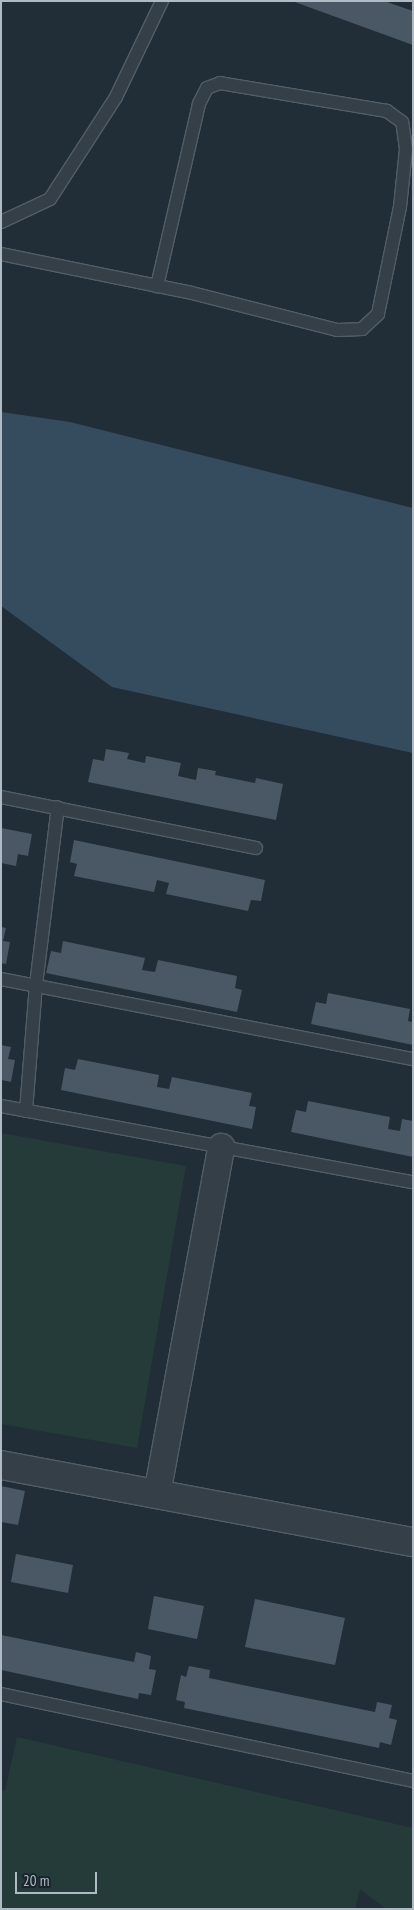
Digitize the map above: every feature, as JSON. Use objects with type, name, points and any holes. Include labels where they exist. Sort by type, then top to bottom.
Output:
[{"type":"street","points":[[157,1494],[221,1147]]},
{"type":"street","points":[[1,1465],[413,1542]]},
{"type":"lane","points":[[1,222],[50,199],[116,97],[162,1]]},
{"type":"lane","points":[[1,254],[157,286],[338,330],[362,329],[378,314],[400,206],[406,149],[402,122],[378,110],[220,83],[207,88],[199,104],[157,286]]},
{"type":"lane","points":[[1,797],[256,848]]},
{"type":"lane","points":[[26,1111],[36,985],[58,807]]},
{"type":"lane","points":[[1,979],[413,1059]]},
{"type":"lane","points":[[1,1106],[413,1182]]},
{"type":"lane","points":[[1,1694],[413,1781]]},
{"type":"green space","points":[[1,1133],[186,1166],[137,1448],[1,1424]]},
{"type":"green space","points":[[17,1737],[413,1828],[413,1909],[386,1909],[360,1889],[355,1909],[1,1909],[1,1790],[5,1791]]},
{"type":"water","points":[[1,412],[70,422],[413,508],[413,753],[112,687],[1,606]]},
{"type":"building","points":[[292,1],[384,1],[413,11],[413,45]]},
{"type":"building","points":[[106,749],[129,753],[127,759],[145,763],[146,756],[181,763],[178,776],[196,780],[198,768],[216,771],[215,775],[255,783],[256,778],[283,784],[276,820],[88,782],[93,759],[104,761]]},
{"type":"building","points":[[1,828],[32,834],[28,856],[18,854],[16,866],[1,863]]},
{"type":"building","points":[[74,840],[265,880],[261,901],[251,900],[248,911],[166,894],[169,883],[157,880],[154,892],[74,876],[77,864],[70,862]]},
{"type":"building","points":[[1,927],[6,928],[3,941],[10,942],[6,964],[1,963]]},
{"type":"building","points":[[63,941],[145,958],[142,970],[155,972],[158,960],[237,976],[235,988],[242,990],[237,1012],[46,973],[51,951],[61,953]]},
{"type":"building","points":[[328,993],[410,1009],[408,1021],[413,1022],[413,1045],[311,1024],[316,1002],[326,1004]]},
{"type":"building","points":[[1,1045],[11,1047],[8,1059],[15,1060],[11,1082],[1,1080]]},
{"type":"building","points":[[78,1059],[159,1075],[157,1087],[169,1089],[172,1077],[252,1093],[249,1106],[256,1107],[252,1129],[61,1090],[65,1068],[75,1070]]},
{"type":"building","points":[[308,1101],[390,1117],[388,1129],[400,1131],[402,1119],[413,1121],[413,1157],[291,1132],[296,1110],[306,1112]]},
{"type":"building","points":[[1,1486],[25,1491],[18,1525],[1,1522]]},
{"type":"building","points":[[16,1554],[73,1565],[68,1593],[11,1582]]},
{"type":"building","points":[[154,1596],[204,1606],[197,1639],[148,1629]]},
{"type":"building","points":[[255,1599],[345,1618],[335,1665],[245,1647]]},
{"type":"building","points":[[1,1635],[134,1662],[136,1652],[151,1656],[149,1669],[156,1670],[151,1695],[139,1693],[138,1699],[1,1670]]},
{"type":"building","points":[[189,1666],[210,1670],[209,1678],[375,1712],[377,1702],[392,1705],[389,1718],[397,1720],[391,1745],[380,1742],[379,1748],[184,1708],[185,1702],[176,1700],[181,1675],[186,1677]]}]
